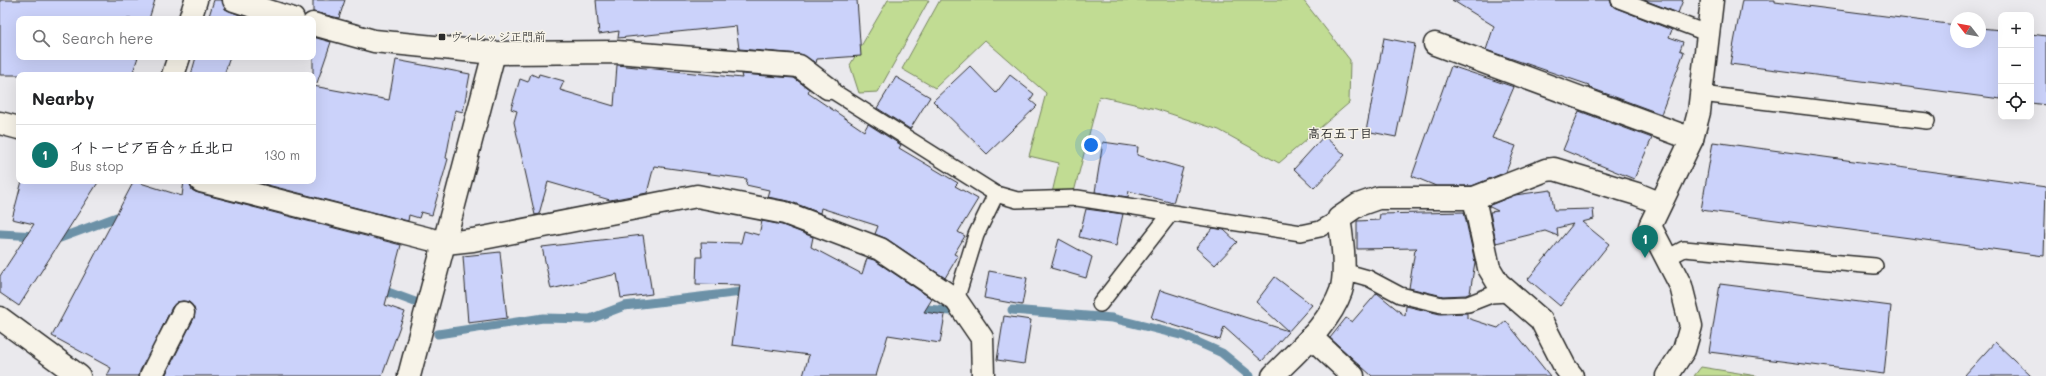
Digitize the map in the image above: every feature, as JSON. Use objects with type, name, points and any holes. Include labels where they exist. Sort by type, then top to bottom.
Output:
[{"type":"street","points":[[191,16],[196,0]]},
{"type":"street","points":[[234,0],[284,16]]},
{"type":"street","points":[[1667,376],[1684,350],[1691,326],[1682,286],[1650,226],[1659,203],[1692,139],[1701,94],[1712,0]]},
{"type":"street","points":[[316,25],[374,41],[494,53],[616,52],[799,66],[828,88]]},
{"type":"street","points":[[1435,44],[1692,139]]},
{"type":"street","points":[[409,376],[494,53]]},
{"type":"street","points":[[174,72],[177,60]]},
{"type":"street","points":[[0,123],[16,127]]},
{"type":"street","points":[[1273,376],[1311,337],[1333,307],[1341,289],[1343,271],[1339,218],[1358,205],[1378,198],[1474,198],[1546,170],[1554,169],[1636,194],[1659,203]]},
{"type":"street","points":[[213,184],[445,243],[473,240],[697,196],[785,213],[880,249],[956,300],[982,338],[983,376]]},
{"type":"street","points":[[1474,198],[1489,268],[1498,283],[1508,294],[1541,320],[1565,367],[1572,376]]},
{"type":"street","points":[[151,376],[183,313]]},
{"type":"street","points":[[0,318],[79,376]]},
{"type":"street","points":[[1311,337],[1353,376]]},
{"type":"lane","points":[[1619,0],[1709,34]]},
{"type":"lane","points":[[828,88],[996,194],[1017,200],[1077,198],[1301,233],[1320,229],[1339,218]]},
{"type":"lane","points":[[1701,94],[1927,121]]},
{"type":"lane","points":[[956,300],[976,235],[996,194]]},
{"type":"lane","points":[[1100,304],[1171,213]]},
{"type":"lane","points":[[1667,258],[1684,249],[1875,266]]},
{"type":"lane","points":[[1343,271],[1368,278],[1400,295],[1442,305],[1456,306],[1468,304],[1490,295],[1508,294]]},
{"type":"green space","points":[[888,0],[929,0],[878,92],[859,93],[850,65]]},
{"type":"green space","points":[[940,0],[1303,0],[1350,60],[1349,103],[1279,163],[1219,130],[1156,109],[1099,96],[1074,192],[1052,193],[1059,163],[1029,156],[1046,93],[985,40],[935,88],[902,69]]},
{"type":"green space","points":[[1701,367],[1757,376],[1694,376]]},
{"type":"building","points":[[0,0],[155,0],[150,16],[16,16],[16,60],[137,60],[133,72],[16,72],[16,75],[0,75]]},
{"type":"building","points":[[214,0],[222,0],[225,9],[242,16],[209,16]]},
{"type":"building","points":[[313,0],[345,0],[339,18],[313,12]]},
{"type":"building","points":[[596,0],[857,0],[861,56],[817,59],[816,63],[800,54],[739,49],[736,26],[618,38],[619,31],[599,34]]},
{"type":"building","points":[[1452,0],[1610,0],[1612,5],[1616,8],[1672,30],[1669,37],[1683,42],[1680,50],[1684,52],[1661,114],[1588,87],[1589,85],[1486,50],[1494,26]]},
{"type":"building","points":[[1644,0],[1683,0],[1678,13]]},
{"type":"building","points":[[1742,0],[1775,0],[1775,2],[1950,24],[1950,48],[1986,48],[1986,29],[1998,30],[1998,99],[1730,64]]},
{"type":"building","points":[[2034,34],[2046,36],[2046,105],[2034,103]]},
{"type":"building","points":[[316,38],[331,42],[317,83],[316,72],[313,72],[313,60],[316,60]]},
{"type":"building","points":[[1384,38],[1415,44],[1396,137],[1366,131]]},
{"type":"building","points":[[195,60],[229,60],[225,72],[192,72]]},
{"type":"building","points":[[396,60],[470,74],[463,112],[455,110],[446,158],[448,159],[432,215],[421,212],[419,218],[409,215],[408,221],[264,184],[316,184],[316,87],[389,100]]},
{"type":"building","points":[[617,65],[742,78],[741,74],[794,78],[809,89],[808,93],[864,131],[868,124],[901,145],[899,148],[958,183],[955,186],[978,199],[958,232],[965,236],[954,254],[958,256],[945,278],[887,239],[875,234],[878,226],[821,208],[820,213],[789,201],[767,197],[769,190],[746,185],[747,179],[654,166],[647,193],[610,200],[548,182],[539,214],[535,215],[514,122],[517,111],[511,109],[520,79],[528,82],[531,74],[538,77],[539,74],[564,81],[560,90],[614,106]]},
{"type":"building","points":[[970,66],[996,93],[1010,75],[1034,94],[1030,100],[1037,106],[987,154],[933,101]]},
{"type":"building","points":[[1451,66],[1514,87],[1492,138],[1516,146],[1506,172],[1472,186],[1436,186],[1412,176]]},
{"type":"building","points":[[896,77],[930,97],[910,129],[877,108]]},
{"type":"building","points":[[1579,111],[1652,138],[1634,179],[1563,150]]},
{"type":"building","points":[[1324,136],[1345,155],[1314,188],[1294,169]]},
{"type":"building","points":[[1103,142],[1138,147],[1137,155],[1183,168],[1173,203],[1129,191],[1128,197],[1095,192]]},
{"type":"building","points":[[1713,142],[2046,187],[2044,256],[1701,210]]},
{"type":"building","points":[[21,184],[97,184],[19,306],[0,293],[0,276],[34,224],[12,219]]},
{"type":"building","points":[[132,184],[144,184],[182,196],[184,184],[190,184],[192,190],[198,193],[401,245],[385,305],[405,312],[382,376],[165,376],[194,318],[195,312],[193,306],[189,302],[183,301],[177,302],[172,307],[139,376],[107,376],[111,368],[52,336]]},
{"type":"building","points":[[1551,190],[1554,210],[1593,209],[1594,219],[1582,222],[1609,244],[1560,306],[1528,279],[1573,224],[1557,228],[1558,236],[1545,231],[1496,243],[1490,212],[1498,211],[1488,206],[1515,195]]},
{"type":"building","points":[[1086,209],[1123,214],[1116,246],[1079,237]]},
{"type":"building","points":[[1464,212],[1475,262],[1470,293],[1466,295],[1443,296],[1409,288],[1415,250],[1417,248],[1357,249],[1357,221],[1379,220],[1380,214]]},
{"type":"building","points":[[762,221],[782,225],[813,237],[811,247],[862,274],[867,258],[874,260],[932,299],[924,312],[945,315],[940,343],[888,335],[876,376],[803,376],[809,355],[732,345],[740,285],[696,284],[697,257],[702,257],[701,242],[741,243],[744,231],[759,235]]},
{"type":"building","points":[[1213,228],[1224,230],[1237,242],[1215,265],[1196,248]]},
{"type":"building","points":[[643,235],[652,294],[621,298],[617,274],[551,289],[542,247]]},
{"type":"building","points":[[1059,239],[1092,257],[1086,278],[1051,268]]},
{"type":"building","points":[[500,252],[507,318],[468,323],[463,256]]},
{"type":"building","points":[[989,271],[1027,278],[1022,305],[984,298]]},
{"type":"building","points":[[1275,277],[1312,305],[1262,361],[1224,327],[1220,340],[1151,318],[1160,290],[1288,331],[1256,302]]},
{"type":"building","points":[[1720,284],[1891,306],[1884,374],[1709,352]]},
{"type":"building","points":[[1377,293],[1405,316],[1406,306],[1440,314],[1467,313],[1467,318],[1498,328],[1506,321],[1550,376],[1372,376],[1330,338],[1346,318],[1352,322]]},
{"type":"building","points":[[1004,316],[1031,320],[1024,364],[997,360]]},
{"type":"building","points":[[1995,342],[2031,376],[1964,376]]},
{"type":"waterway","points":[[52,237],[60,238],[117,217],[125,220]]},
{"type":"waterway","points":[[0,234],[37,236]]},
{"type":"waterway","points":[[377,288],[415,302]]},
{"type":"waterway","points":[[438,334],[543,318],[590,319],[624,306],[750,291]]},
{"type":"waterway","points":[[914,308],[951,311]]},
{"type":"waterway","points":[[1012,310],[1112,318],[1184,336],[1222,353],[1250,376]]},
{"type":"place","name":"ヴィレッジ正門前","points":[[442,37]]},
{"type":"place","name":"イトーピア百合ヶ丘北口","points":[[1645,258]]},
{"type":"district","name":"高石五丁目","points":[[1340,133]]}]
